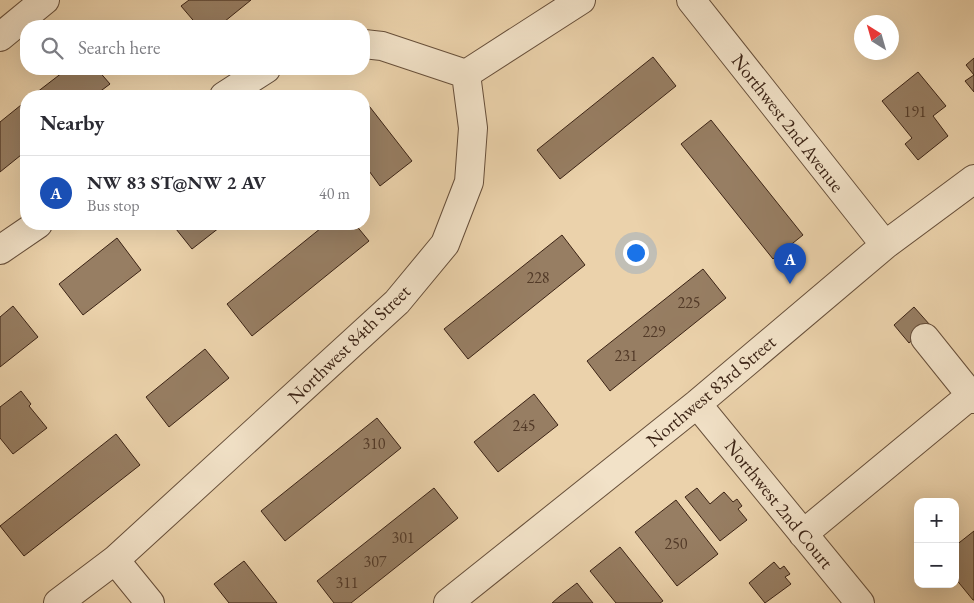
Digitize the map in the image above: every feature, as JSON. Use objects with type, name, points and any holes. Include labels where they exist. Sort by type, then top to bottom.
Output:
[{"type":"street","points":[[21,20],[45,0]]},
{"type":"street","points":[[370,45],[382,46],[466,74],[581,0]]},
{"type":"street","name":"Northwest 2nd Avenue","points":[[691,0],[885,246]]},
{"type":"street","points":[[0,37],[20,21]]},
{"type":"street","name":"Northwest 84th Street","points":[[58,603],[115,560],[396,302],[445,244],[469,182],[473,128],[466,74]]},
{"type":"street","points":[[233,90],[257,75]]},
{"type":"street","name":"Northwest 83rd Street","points":[[448,603],[697,404],[885,246],[974,179]]},
{"type":"street","points":[[0,250],[29,230]]},
{"type":"street","points":[[803,534],[972,397],[925,338]]},
{"type":"street","name":"Northwest 2nd Court","points":[[697,404],[860,603]]},
{"type":"street","points":[[115,560],[150,603]]},
{"type":"building","points":[[189,0],[251,0],[226,20],[193,20],[181,6]]},
{"type":"building","points":[[653,57],[676,86],[560,179],[537,150]]},
{"type":"building","points":[[974,58],[974,75],[966,65]]},
{"type":"building","points":[[918,72],[946,106],[933,116],[948,136],[918,160],[905,144],[912,138],[882,101]]},
{"type":"building","points":[[59,75],[102,75],[110,84],[102,90],[40,90]]},
{"type":"building","points":[[974,75],[974,92],[965,81]]},
{"type":"building","points":[[20,106],[20,156],[0,172],[0,122]]},
{"type":"building","points":[[370,107],[412,161],[380,186],[370,172]]},
{"type":"building","points":[[711,120],[803,235],[773,259],[681,144]]},
{"type":"building","points":[[177,230],[216,230],[192,249]]},
{"type":"building","points":[[319,230],[360,230],[369,241],[252,336],[227,304]]},
{"type":"building","points":[[562,235],[585,265],[468,359],[444,329]]},
{"type":"building","points":[[117,238],[141,270],[83,315],[59,284]]},
{"type":"building","points":[[703,269],[726,298],[610,391],[587,361]]},
{"type":"building","points":[[13,306],[38,337],[0,367],[0,317]]},
{"type":"building","points":[[914,307],[930,325],[909,343],[894,325]]},
{"type":"building","points":[[205,349],[229,378],[169,427],[146,397]]},
{"type":"building","points":[[21,391],[31,404],[29,406],[47,428],[13,454],[0,438],[0,407]]},
{"type":"building","points":[[534,394],[558,425],[498,472],[474,442]]},
{"type":"building","points":[[377,418],[401,448],[285,541],[261,511]]},
{"type":"building","points":[[116,434],[140,465],[24,556],[0,526]]},
{"type":"building","points":[[434,488],[458,518],[351,603],[334,603],[317,581]]},
{"type":"building","points":[[697,488],[710,504],[724,492],[733,502],[737,499],[742,506],[738,509],[747,520],[720,541],[685,497]]},
{"type":"building","points":[[676,500],[718,554],[677,586],[635,532]]},
{"type":"building","points":[[974,531],[974,600],[959,583],[959,543]]},
{"type":"building","points":[[620,547],[663,601],[660,603],[616,603],[590,571]]},
{"type":"building","points":[[244,561],[277,603],[229,603],[214,584]]},
{"type":"building","points":[[774,562],[780,569],[784,566],[790,574],[785,577],[791,584],[765,603],[749,583]]},
{"type":"building","points":[[577,583],[593,603],[552,603],[560,596]]},
{"type":"place","name":"NW 83 ST@NW 2 AV","points":[[790,284]]}]
